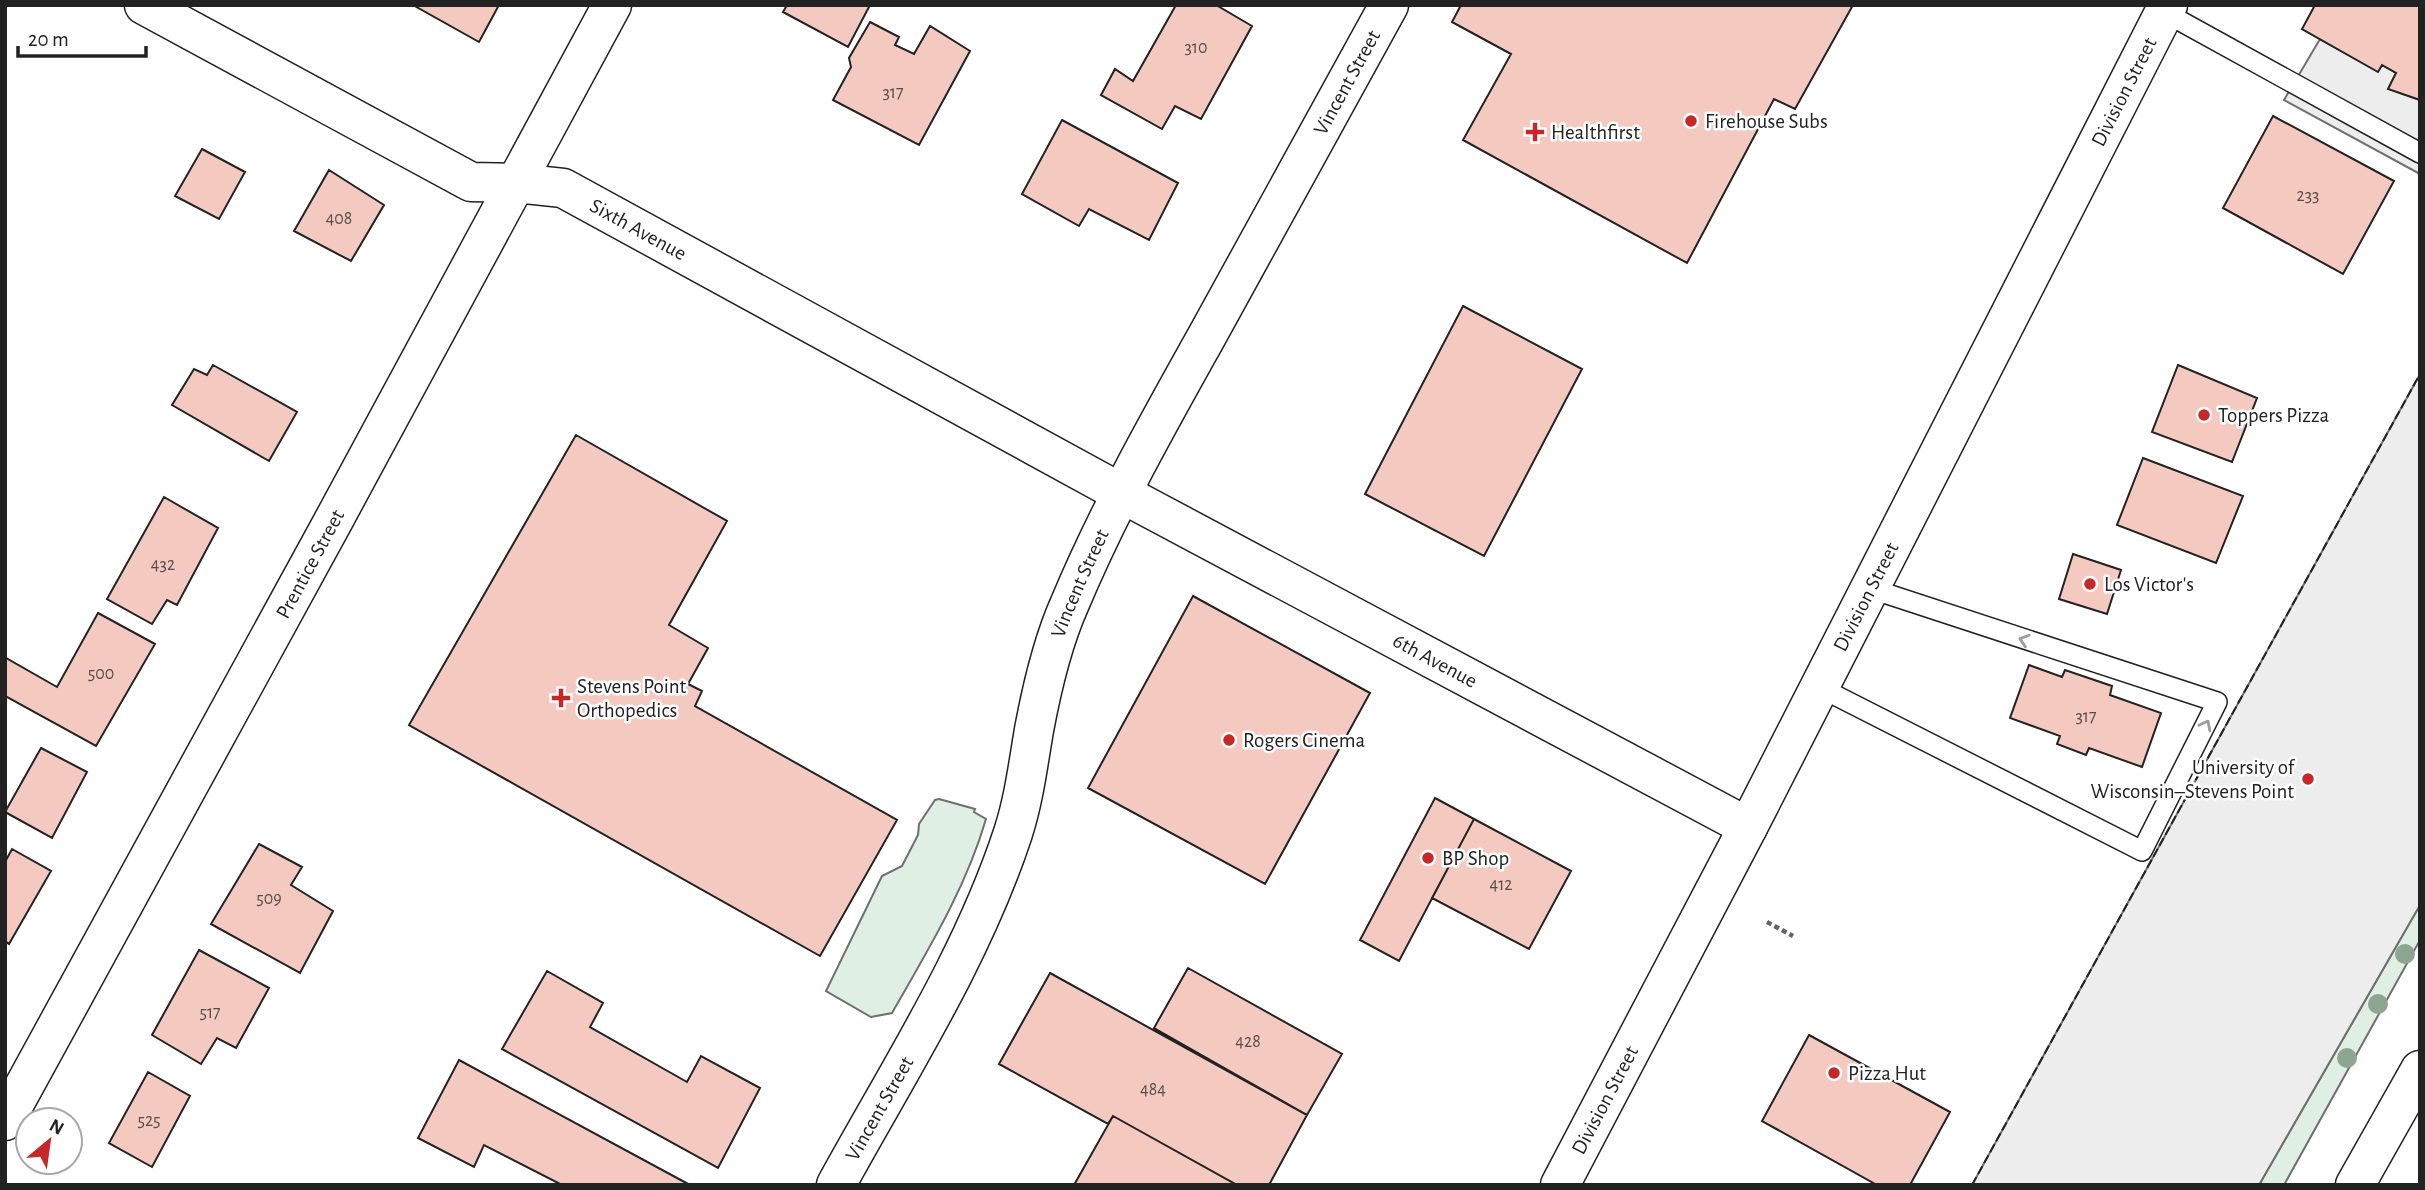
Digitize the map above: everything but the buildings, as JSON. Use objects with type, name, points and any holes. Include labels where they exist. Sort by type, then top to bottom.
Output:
[{"type":"street","name":"Sixth Avenue","points":[[144,5],[471,182],[564,188],[1121,493]]},
{"type":"street","name":"Prentice Street","points":[[5,1121],[339,513],[612,5]]},
{"type":"street","name":"Vincent Street","points":[[836,1185],[967,950],[993,887],[1025,787],[1048,665],[1068,606],[1121,493],[1389,5]]},
{"type":"street","name":"Division Street","points":[[1560,1185],[1748,827],[2166,9]]},
{"type":"street","name":"6th Avenue","points":[[1121,493],[1748,827]]},
{"type":"street","points":[[2355,1185],[2420,1070]]},
{"type":"lane","points":[[2166,9],[2420,153]]},
{"type":"lane","points":[[1819,687],[2142,851],[2217,702],[1869,588]]},
{"type":"path","points":[[1767,922],[1793,936]]},
{"type":"green space","points":[[935,800],[975,809],[974,812],[986,819],[978,845],[957,894],[892,1013],[871,1017],[826,991],[882,876],[902,866],[918,835],[919,824]]},
{"type":"green space","points":[[2420,905],[2420,940],[2284,1185],[2259,1185]]},
{"type":"shaded area","points":[[2320,39],[2378,71],[2382,65],[2396,73],[2389,89],[2420,100],[2420,174],[2284,100]]},
{"type":"shaded area","name":"University of Wisconsin–Stevens Point","points":[[2420,374],[2420,905],[2259,1185],[1972,1185]]},
{"type":"fence","points":[[1972,1185],[2420,374]]},
{"type":"place","name":"Firehouse Subs","points":[[1691,121]]},
{"type":"place","name":"Healthfirst","points":[[1535,132]]},
{"type":"place","name":"Toppers Pizza","points":[[2204,415]]},
{"type":"place","name":"Los Victor's","points":[[2090,584]]},
{"type":"place","name":"Stevens Point Orthopedics","points":[[561,698]]},
{"type":"place","name":"Rogers Cinema","points":[[1229,740]]},
{"type":"place","name":"University of Wisconsin–Stevens Point","points":[[2308,779]]},
{"type":"place","name":"BP Shop","points":[[1428,858]]},
{"type":"place","name":"Pizza Hut","points":[[1834,1073]]}]
